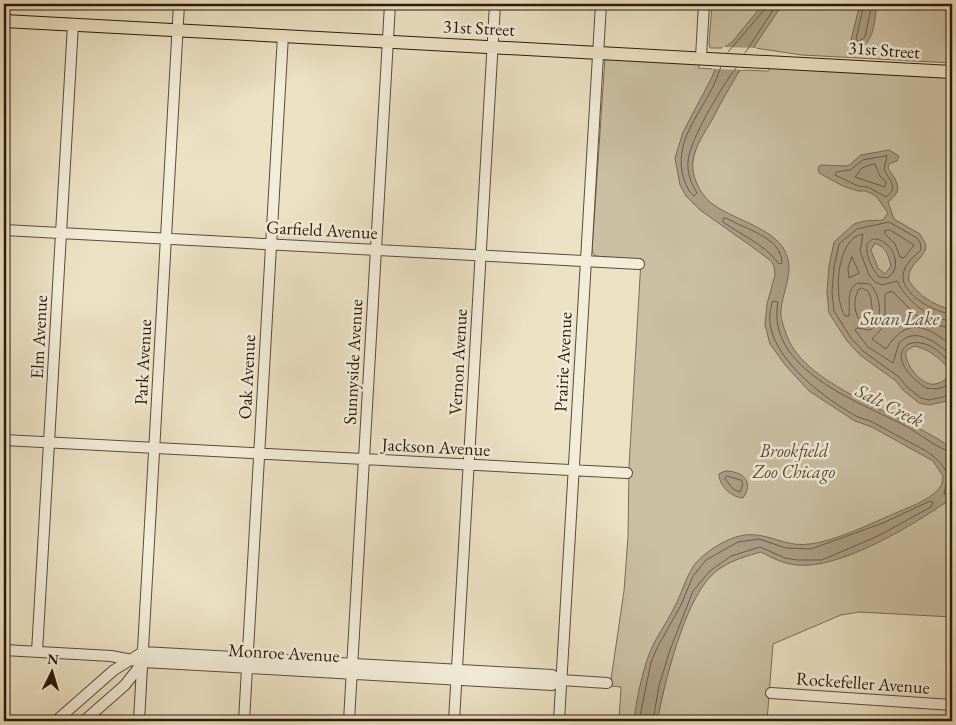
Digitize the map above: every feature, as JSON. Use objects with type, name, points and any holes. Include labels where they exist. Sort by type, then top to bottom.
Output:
[{"type":"main road","name":"31st Street","points":[[4,21],[707,57],[952,72]]},
{"type":"street","name":"Park Avenue","points":[[139,721],[179,4]]},
{"type":"street","name":"Sunnyside Avenue","points":[[349,721],[390,4]]},
{"type":"street","name":"Vernon Avenue","points":[[454,721],[495,4]]},
{"type":"street","name":"Prairie Avenue","points":[[558,721],[601,4]]},
{"type":"street","points":[[704,4],[707,57]]},
{"type":"street","name":"Elm Avenue","points":[[37,652],[74,24]]},
{"type":"street","name":"Oak Avenue","points":[[244,721],[283,35]]},
{"type":"street","name":"Garfield Avenue","points":[[4,230],[639,264]]},
{"type":"street","name":"Jackson Avenue","points":[[4,440],[627,473]]},
{"type":"street","points":[[4,650],[111,656],[129,660]]},
{"type":"street","points":[[56,721],[114,670],[129,660],[143,657]]},
{"type":"street","points":[[84,721],[125,685],[143,657]]},
{"type":"street","name":"Monroe Avenue","points":[[143,657],[457,675],[552,674],[561,680],[607,683]]},
{"type":"street","name":"Rockefeller Avenue","points":[[771,693],[952,705]]},
{"type":"green space","points":[[712,4],[952,4],[952,63],[802,55],[755,48],[710,48]]},
{"type":"green space","name":"Brookfield Zoo Chicago","points":[[605,58],[700,64],[698,68],[714,69],[732,81],[740,70],[768,71],[770,68],[952,77],[952,617],[859,612],[841,615],[773,644],[767,721],[657,721],[664,688],[642,685],[634,721],[619,721],[621,687],[610,686],[624,591],[628,537],[629,467],[641,260],[595,256],[592,251]]},
{"type":"water","name":"Salt Creek","points":[[763,4],[783,4],[737,75],[698,145],[693,161],[693,172],[697,183],[702,193],[710,202],[718,208],[761,229],[779,243],[785,251],[788,258],[789,273],[781,316],[787,336],[798,354],[814,371],[836,386],[909,423],[950,447],[952,451],[952,498],[899,532],[856,553],[834,560],[815,565],[797,565],[783,562],[761,552],[740,558],[715,572],[700,590],[683,625],[670,666],[657,721],[634,721],[641,682],[653,645],[674,608],[692,568],[708,552],[730,539],[746,535],[764,536],[799,544],[830,540],[916,504],[929,497],[942,484],[943,476],[933,461],[872,427],[855,421],[809,391],[786,366],[770,344],[765,325],[767,304],[775,275],[774,266],[771,261],[700,210],[686,196],[680,185],[675,158],[683,132],[711,79],[725,47],[733,41]]},
{"type":"water","points":[[860,4],[877,4],[874,26],[869,40],[864,45],[850,50],[849,48]]},
{"type":"water","name":"Swan Lake","points":[[889,150],[899,156],[897,161],[889,164],[888,168],[896,181],[898,189],[888,202],[894,219],[920,234],[926,245],[923,254],[910,270],[909,281],[928,300],[952,310],[952,400],[929,405],[919,403],[903,390],[896,381],[860,355],[847,341],[829,313],[827,292],[829,266],[834,242],[854,224],[864,221],[883,220],[888,213],[876,196],[866,191],[858,191],[843,186],[819,173],[818,168],[820,165],[848,166],[861,155]],"holes":[[[875,243],[885,250],[889,258],[891,266],[885,274],[878,268],[871,250]],[[914,346],[928,351],[945,364],[948,368],[946,379],[937,384],[930,384],[915,374],[909,365],[906,355],[906,351]]]},
{"type":"water","points":[[725,471],[737,473],[745,478],[748,487],[743,498],[734,496],[723,487],[719,474]]},
{"type":"pier","points":[[723,47],[757,48],[743,70],[712,69]]}]
